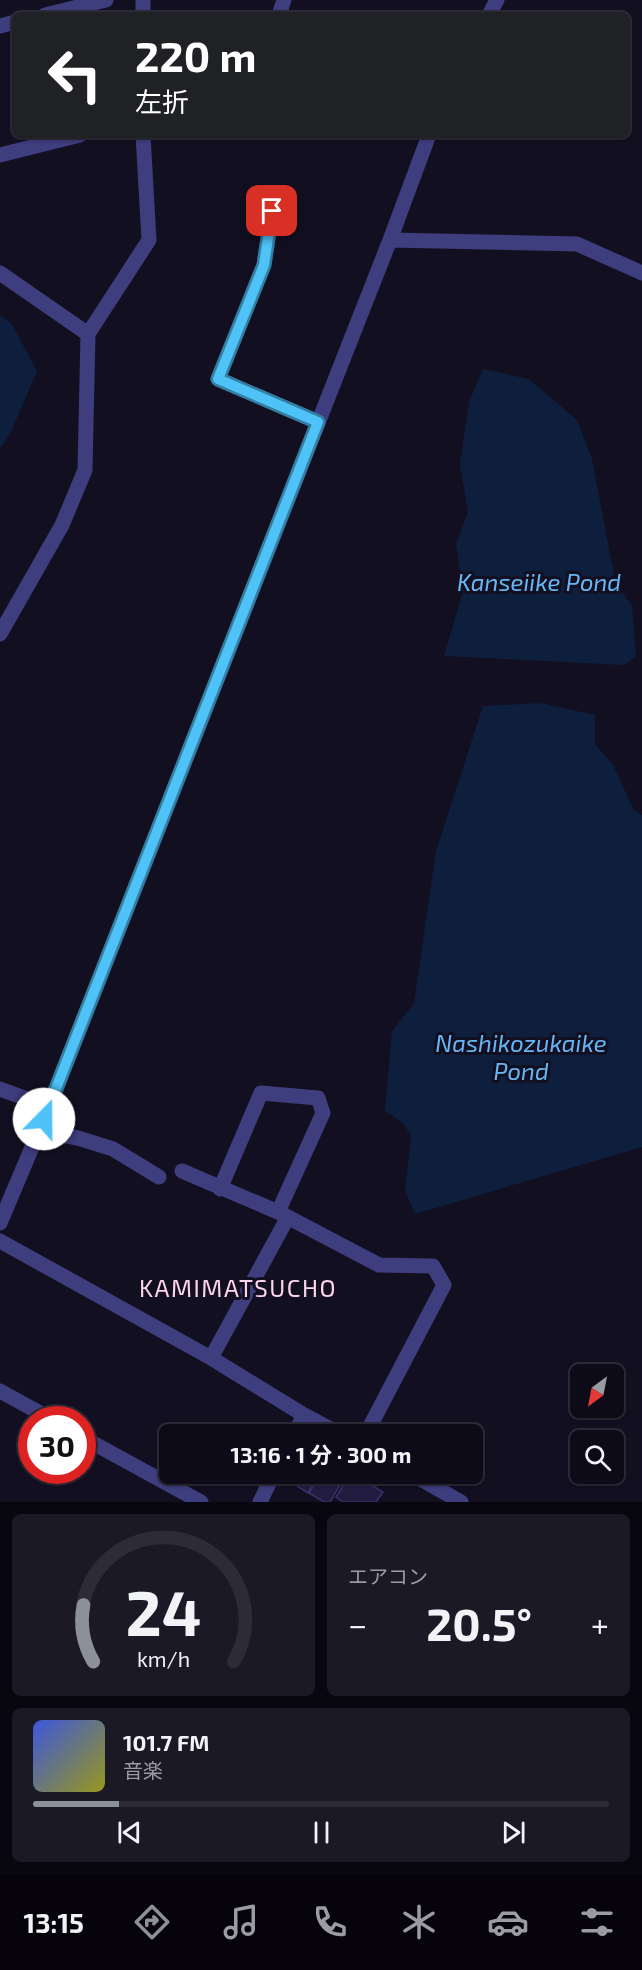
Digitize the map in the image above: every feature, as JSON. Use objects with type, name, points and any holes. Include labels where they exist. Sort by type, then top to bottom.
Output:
[{"type":"street","points":[[57,12],[106,0]]},
{"type":"street","points":[[0,154],[67,138]]},
{"type":"street","points":[[0,634],[62,525],[85,470],[88,334],[149,240],[143,138]]},
{"type":"street","points":[[0,1223],[49,1107],[390,240],[428,138]]},
{"type":"street","points":[[272,211],[264,265],[218,379],[318,422]]},
{"type":"street","points":[[390,240],[577,244],[642,273]]},
{"type":"street","points":[[0,273],[88,334]]},
{"type":"street","points":[[0,1089],[49,1107]]},
{"type":"street","points":[[211,1358],[283,1215],[324,1113],[318,1098],[261,1093],[220,1189]]},
{"type":"street","points":[[39,1131],[78,1138],[113,1149],[159,1177]]},
{"type":"street","points":[[182,1171],[283,1215],[379,1265],[434,1266],[444,1285],[371,1424]]},
{"type":"street","points":[[0,1241],[211,1358],[321,1424]]},
{"type":"street","points":[[0,1391],[27,1406]]},
{"type":"street","points":[[299,1424],[304,1415]]},
{"type":"street","points":[[96,1445],[201,1502]]},
{"type":"street","points":[[260,1502],[269,1484]]},
{"type":"street","points":[[429,1484],[461,1502]]},
{"type":"water","points":[[0,316],[11,323],[37,371],[10,434],[0,449]]},
{"type":"water","name":"Kanseiike Pond","points":[[483,369],[529,379],[577,420],[592,459],[616,585],[632,605],[636,657],[624,665],[444,656],[463,591],[456,544],[468,512],[460,465],[469,402]]},
{"type":"water","name":"Nashikozukaike Pond","points":[[540,703],[595,715],[595,744],[613,765],[634,810],[642,815],[642,1147],[415,1214],[405,1191],[411,1136],[403,1123],[385,1111],[392,1031],[414,1003],[436,851],[483,706]]},
{"type":"building","points":[[294,1484],[313,1484],[308,1493]]},
{"type":"building","points":[[314,1484],[341,1484],[330,1502],[324,1502],[309,1493]]},
{"type":"building","points":[[344,1484],[370,1484],[383,1492],[376,1502],[343,1502],[336,1497]]},
{"type":"district","name":"KAMIMATSUCHO","points":[[238,1289]]},
{"type":"route","points":[[44,1119],[318,422],[218,379],[264,265],[272,211]]}]
